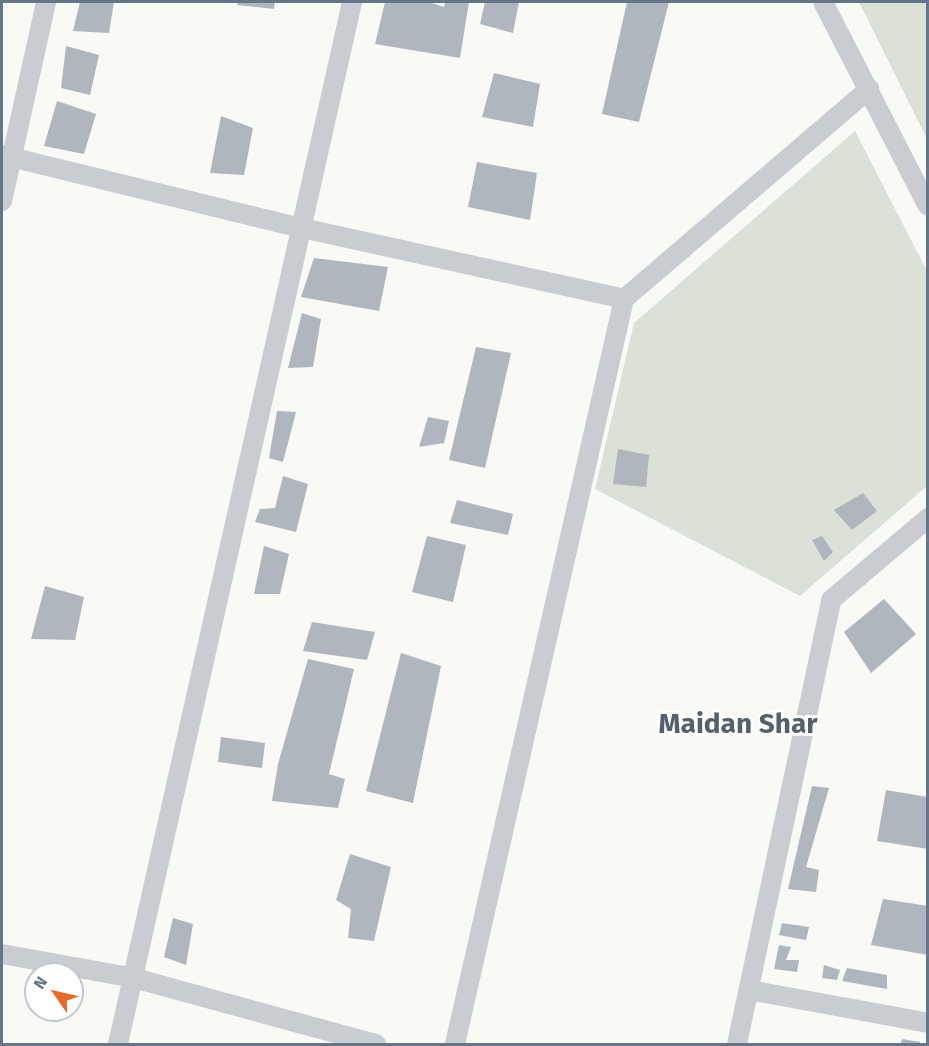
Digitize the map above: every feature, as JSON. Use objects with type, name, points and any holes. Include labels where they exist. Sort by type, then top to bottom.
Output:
[{"type":"street","points":[[2,201],[6,156],[46,2]]},
{"type":"street","points":[[118,1044],[352,2]]},
{"type":"street","points":[[823,2],[927,206]]},
{"type":"street","points":[[455,1044],[624,299],[868,89]]},
{"type":"street","points":[[6,156],[302,228],[624,299]]},
{"type":"street","points":[[737,1044],[831,600],[927,519]]},
{"type":"street","points":[[2,954],[134,978],[376,1044]]},
{"type":"street","points":[[749,990],[927,1023]]},
{"type":"shaded area","points":[[859,2],[927,2],[927,139]]},
{"type":"shaded area","points":[[855,131],[927,271],[927,486],[800,596],[595,489],[634,323]]},
{"type":"building","points":[[80,2],[114,2],[109,33],[73,31]]},
{"type":"building","points":[[238,2],[275,2],[274,9],[237,5]]},
{"type":"building","points":[[385,2],[429,2],[444,7],[445,2],[469,2],[460,58],[375,44]]},
{"type":"building","points":[[485,2],[519,2],[513,33],[480,24]]},
{"type":"building","points":[[627,2],[669,2],[639,122],[602,114]]},
{"type":"building","points":[[66,46],[99,55],[90,95],[61,88]]},
{"type":"building","points":[[494,73],[540,84],[533,127],[482,117]]},
{"type":"building","points":[[57,101],[96,114],[84,154],[44,146]]},
{"type":"building","points":[[221,116],[253,128],[244,175],[210,173]]},
{"type":"building","points":[[477,162],[537,173],[530,220],[468,207]]},
{"type":"building","points":[[314,258],[388,267],[379,311],[301,297]]},
{"type":"building","points":[[302,313],[321,319],[313,367],[288,368]]},
{"type":"building","points":[[476,347],[511,353],[485,468],[449,460]]},
{"type":"building","points":[[277,411],[296,412],[283,462],[269,458]]},
{"type":"building","points":[[428,417],[449,421],[444,443],[419,447]]},
{"type":"building","points":[[618,449],[649,455],[646,487],[613,484]]},
{"type":"building","points":[[283,476],[308,484],[296,532],[255,522],[260,509],[275,508]]},
{"type":"building","points":[[863,493],[877,511],[852,530],[834,510]]},
{"type":"building","points":[[457,500],[513,514],[508,535],[450,523]]},
{"type":"building","points":[[427,536],[466,545],[453,602],[412,592]]},
{"type":"building","points":[[822,536],[833,552],[824,561],[812,540]]},
{"type":"building","points":[[264,546],[289,554],[280,594],[254,594]]},
{"type":"building","points":[[45,586],[84,597],[75,640],[31,639]]},
{"type":"building","points":[[884,599],[916,634],[871,673],[844,632]]},
{"type":"building","points":[[312,622],[375,632],[367,660],[303,651]]},
{"type":"building","points":[[401,653],[441,666],[413,803],[366,791]]},
{"type":"building","points":[[308,659],[354,669],[329,774],[345,779],[338,808],[272,801],[278,764]]},
{"type":"building","points":[[221,737],[265,743],[262,768],[218,762]]},
{"type":"building","points":[[812,786],[829,788],[806,867],[819,870],[816,892],[788,889]]},
{"type":"building","points":[[886,790],[928,797],[928,849],[877,841]]},
{"type":"building","points":[[350,854],[391,867],[374,941],[348,938],[351,909],[336,900]]},
{"type":"building","points":[[883,899],[928,906],[928,955],[871,945]]},
{"type":"building","points":[[173,918],[193,924],[186,965],[164,957]]},
{"type":"building","points":[[782,923],[809,927],[806,940],[779,935]]},
{"type":"building","points":[[779,945],[791,947],[786,960],[799,960],[797,972],[774,969]]},
{"type":"building","points":[[824,965],[840,970],[837,980],[822,978]]},
{"type":"building","points":[[847,968],[887,975],[887,989],[842,981]]},
{"type":"building","points":[[902,1039],[920,1042],[920,1044],[901,1044]]},
{"type":"district","name":"Maidan Shar","points":[[738,724]]}]
